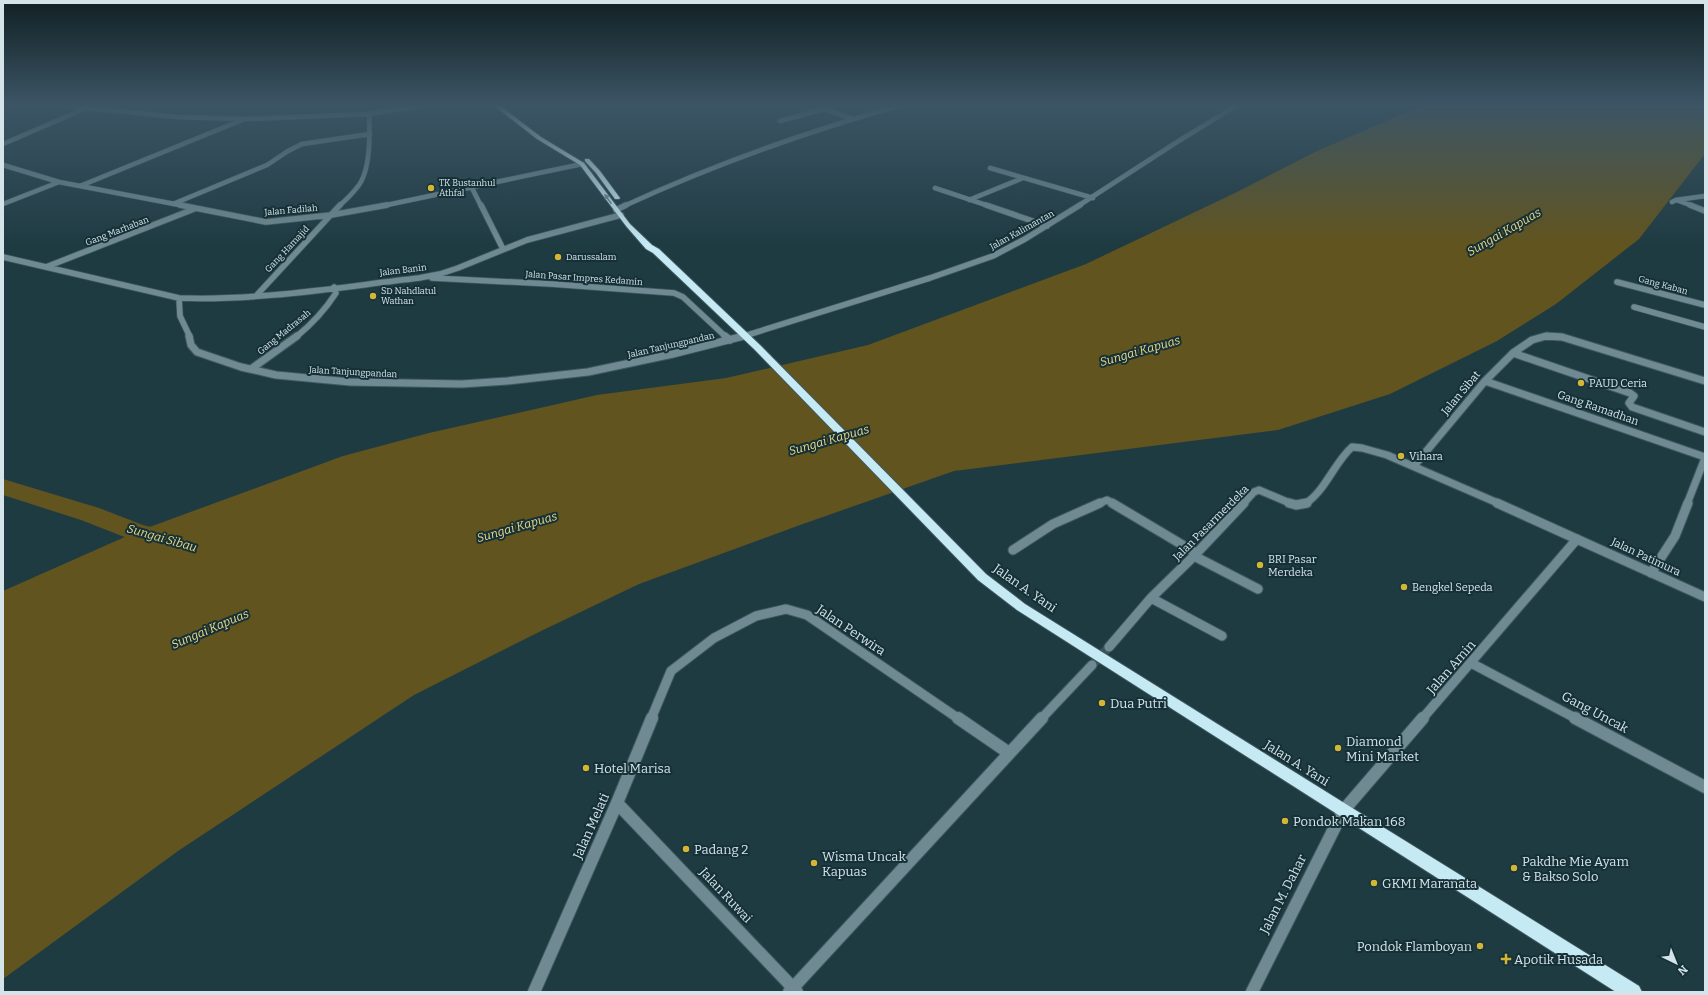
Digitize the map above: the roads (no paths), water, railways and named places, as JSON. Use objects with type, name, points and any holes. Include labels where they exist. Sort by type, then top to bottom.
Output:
[{"type":"highway","points":[[562,150],[582,164],[649,246],[656,251]]},
{"type":"highway","points":[[569,150],[590,162],[623,207],[626,217],[658,248],[656,251]]},
{"type":"highway","name":"Jalan A. Yani","points":[[656,251],[757,347],[982,577],[1021,607],[1343,811],[1633,992]]},
{"type":"street","points":[[80,186],[167,150]]},
{"type":"street","points":[[173,204],[267,165],[289,150]]},
{"type":"street","name":"Gang Hamajid","points":[[256,296],[359,185],[363,178],[367,150]]},
{"type":"street","name":"Jalan Banin","points":[[179,298],[209,299],[256,296],[419,278],[452,270],[502,249],[580,225],[626,217],[623,207],[727,163],[763,150]]},
{"type":"street","name":"Jalan Kalimantan","points":[[745,336],[993,256],[1093,198],[1164,150]]},
{"type":"street","name":"Jalan Fadilah","points":[[3,165],[59,182],[266,222],[331,215],[472,188],[582,164]]},
{"type":"street","points":[[990,168],[1093,198]]},
{"type":"street","points":[[970,200],[1023,178]]},
{"type":"street","points":[[3,204],[59,182]]},
{"type":"street","points":[[472,188],[502,249]]},
{"type":"street","points":[[935,188],[1047,226]]},
{"type":"street","points":[[1705,196],[1674,201],[1705,211]]},
{"type":"street","name":"Gang Marhaban","points":[[46,267],[194,209]]},
{"type":"street","points":[[3,257],[179,298]]},
{"type":"street","name":"Jalan Pasar Impres Kedamin","points":[[419,278],[551,284],[674,293],[683,297],[730,340]]},
{"type":"street","name":"Gang Kaban","points":[[1617,282],[1705,305]]},
{"type":"street","name":"Gang Madrasah","points":[[251,369],[307,327],[330,304],[336,293],[334,287]]},
{"type":"street","name":"Jalan Tanjungpandan","points":[[179,298],[180,316],[189,333],[191,345],[197,352],[218,361],[276,375],[350,382],[462,384],[507,381],[588,372],[673,354],[745,336]]},
{"type":"street","points":[[1634,307],[1705,327]]},
{"type":"street","name":"Jalan Sibat","points":[[1414,466],[1484,381],[1513,353],[1532,340],[1546,336],[1567,338],[1705,382]]},
{"type":"street","points":[[1513,353],[1630,393],[1634,396],[1628,403],[1632,407],[1705,432]]},
{"type":"street","name":"Gang Ramadhan","points":[[1484,381],[1705,458]]},
{"type":"street","name":"Jalan Pasarmerdeka","points":[[1109,647],[1151,598],[1195,555],[1254,492],[1259,490],[1296,504],[1304,505],[1309,502],[1338,459],[1352,447],[1370,449],[1414,466],[1577,539]]},
{"type":"street","points":[[1651,572],[1675,536],[1705,458]]},
{"type":"street","points":[[1012,550],[1053,524],[1107,500],[1195,555],[1258,589]]},
{"type":"street","name":"Jalan Patimura","points":[[1577,539],[1705,597]]},
{"type":"street","name":"Jalan Amin","points":[[1343,811],[1577,539]]},
{"type":"street","points":[[1151,598],[1222,636]]},
{"type":"street","name":"Jalan Perwira","points":[[671,671],[714,638],[756,616],[786,609],[807,615],[1009,753]]},
{"type":"street","name":"Gang Uncak","points":[[1471,663],[1705,786]]},
{"type":"street","points":[[793,991],[1009,753],[1092,666]]},
{"type":"street","name":"Jalan Melati","points":[[534,992],[617,802],[671,671]]},
{"type":"street","name":"Jalan Ruwai","points":[[617,802],[793,991]]},
{"type":"street","name":"Jalan M. Dahar","points":[[1252,992],[1343,811]]},
{"type":"water","name":"Sungai Kapuas","points":[[1319,150],[1705,150],[1704,155],[1639,239],[1556,304],[1497,341],[1390,394],[1278,430],[954,471],[639,584],[414,695],[178,851],[3,979],[3,591],[136,532],[343,456],[429,433],[597,395],[726,378],[868,345],[1086,264],[1237,192]]},
{"type":"waterway","name":"Sungai Sibau","points":[[3,487],[90,514],[136,532],[169,540]]},
{"type":"tunnel","points":[[1092,665],[1109,647]]},
{"type":"place","name":"TK Bustanhul Athfal","points":[[431,188]]},
{"type":"place","name":"Darussalam","points":[[558,257]]},
{"type":"place","name":"SD Nahdlatul Wathan","points":[[373,296]]},
{"type":"place","name":"PAUD Ceria","points":[[1581,383]]},
{"type":"place","name":"Vihara","points":[[1401,456]]},
{"type":"place","name":"BRI Pasar Merdeka","points":[[1260,565]]},
{"type":"place","name":"Bengkel Sepeda","points":[[1404,587]]},
{"type":"place","name":"Dua Putri","points":[[1102,703]]},
{"type":"place","name":"Diamond Mini Market","points":[[1338,748]]},
{"type":"place","name":"Hotel Marisa","points":[[586,768]]},
{"type":"place","name":"Pondok Makan 168","points":[[1285,821]]},
{"type":"place","name":"Padang 2","points":[[686,849]]},
{"type":"place","name":"Wisma Uncak Kapuas","points":[[814,863]]},
{"type":"place","name":"Pakdhe Mie Ayam & Bakso Solo","points":[[1514,868]]},
{"type":"place","name":"GKMI Maranata","points":[[1374,883]]},
{"type":"place","name":"Pondok Flamboyan","points":[[1480,946]]},
{"type":"place","name":"Apotik Husada","points":[[1506,959]]}]
